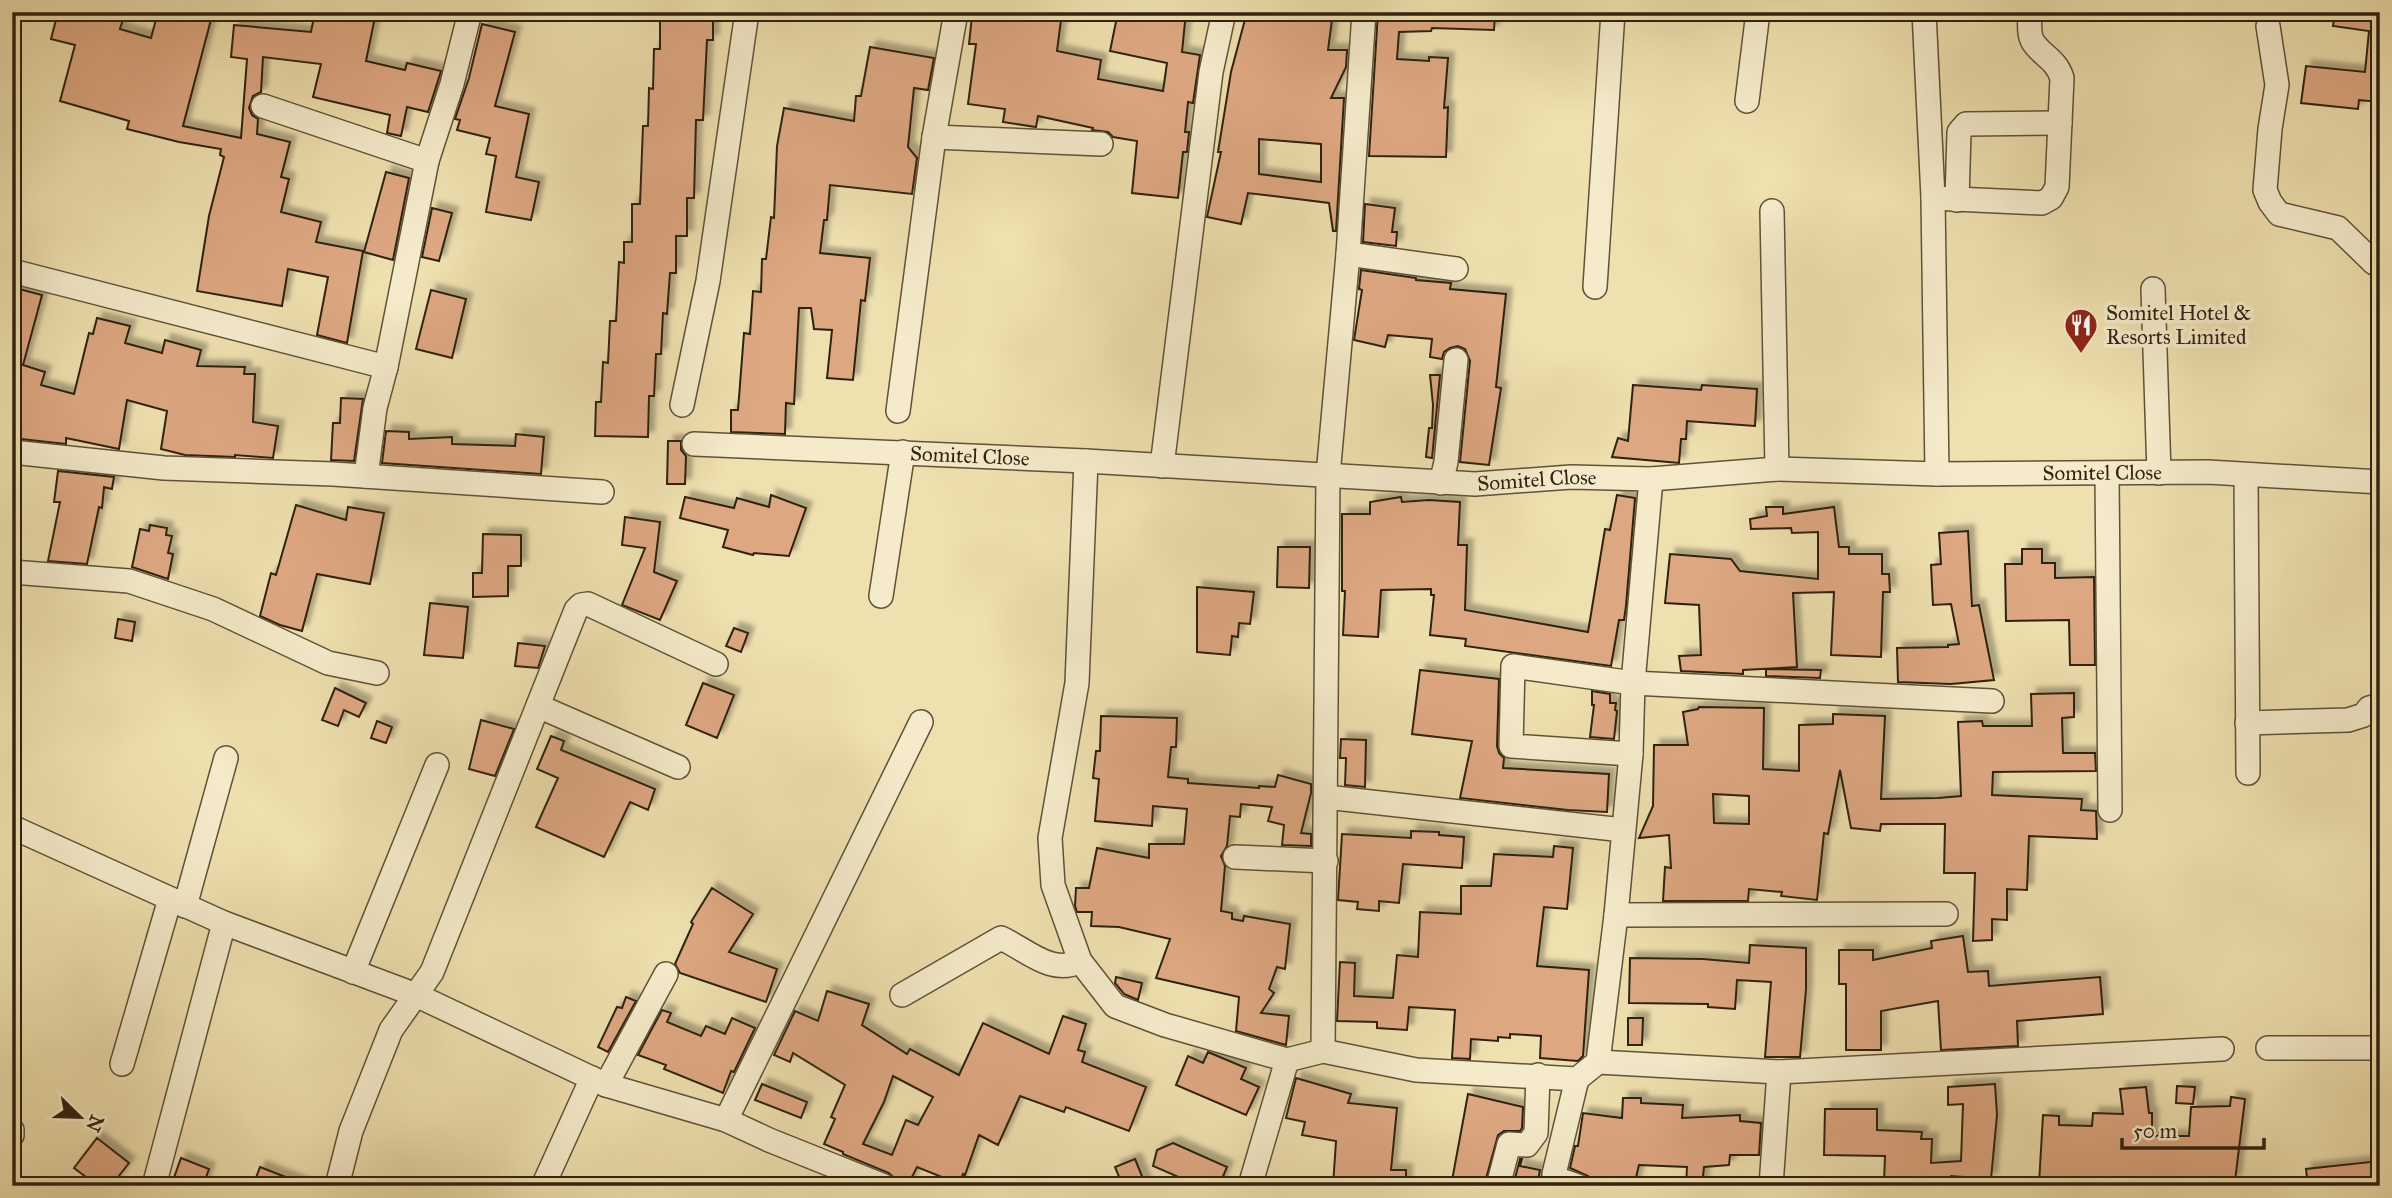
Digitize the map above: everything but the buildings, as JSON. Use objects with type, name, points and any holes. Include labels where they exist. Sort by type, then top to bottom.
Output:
[{"type":"street","points":[[366,476],[375,408],[386,368],[427,160],[452,84],[470,12]]},
{"type":"street","points":[[682,405],[708,281],[747,12]]},
{"type":"street","points":[[898,411],[934,137],[956,12]]},
{"type":"street","points":[[1161,466],[1211,72],[1224,12]]},
{"type":"street","points":[[1324,1051],[1328,475],[1348,254],[1364,12]]},
{"type":"street","points":[[1595,287],[1613,12]]},
{"type":"street","points":[[1747,102],[1758,12]]},
{"type":"street","points":[[1924,12],[1933,198],[1937,474]]},
{"type":"street","points":[[1933,198],[2042,203],[2051,198],[2057,187],[2063,78],[2059,67],[2032,41],[2030,12]]},
{"type":"street","points":[[2268,26],[2277,85],[2265,190],[2270,202],[2279,214],[2338,228],[2374,263],[2380,264]]},
{"type":"street","points":[[263,106],[427,160]]},
{"type":"street","points":[[1957,200],[1959,132],[1966,124],[2060,124]]},
{"type":"street","points":[[934,137],[1101,144]]},
{"type":"street","points":[[1772,211],[1777,469]]},
{"type":"street","points":[[1348,254],[1456,269]]},
{"type":"street","points":[[12,271],[386,368]]},
{"type":"street","points":[[2153,289],[2159,473]]},
{"type":"street","points":[[1441,483],[1446,462],[1456,360]]},
{"type":"street","name":"Somitel Close","points":[[694,444],[1086,461],[1475,484],[1571,477],[1651,479],[1777,469],[1937,474],[2246,474],[2380,482]]},
{"type":"street","points":[[12,452],[164,468],[366,476],[602,492]]},
{"type":"street","points":[[881,596],[903,453]]},
{"type":"street","points":[[1086,461],[1077,683],[1050,838],[1053,885],[1080,961],[1115,1006],[1165,1025],[1287,1060],[1324,1051],[1416,1070],[1577,1079]]},
{"type":"street","points":[[2107,474],[2110,810]]},
{"type":"street","points":[[2246,474],[2248,773]]},
{"type":"street","points":[[1598,1062],[1616,915],[1631,754],[1633,683],[1651,479]]},
{"type":"street","points":[[12,572],[128,581],[213,609],[328,663],[377,673]]},
{"type":"street","points":[[337,1186],[351,1131],[391,1030],[432,972],[576,610],[581,605],[588,604],[716,663]]},
{"type":"street","points":[[1631,754],[1511,746],[1513,666],[1633,683],[1992,701]]},
{"type":"street","points":[[2247,723],[2348,720],[2364,715],[2369,708],[2380,705]]},
{"type":"street","points":[[538,706],[678,767]]},
{"type":"street","points":[[726,1120],[921,722]]},
{"type":"street","points":[[121,1064],[226,758]]},
{"type":"street","points":[[353,972],[437,765]]},
{"type":"street","points":[[1326,797],[1623,830]]},
{"type":"street","points":[[12,827],[224,923],[416,995],[599,1082],[726,1120],[884,1186]]},
{"type":"street","points":[[1235,857],[1326,861]]},
{"type":"street","points":[[1616,915],[1946,914]]},
{"type":"street","points":[[154,1186],[224,923]]},
{"type":"street","points":[[902,995],[1001,938],[1047,963],[1069,967],[1080,961]]},
{"type":"street","points":[[543,1186],[599,1082],[666,974]]},
{"type":"street","points":[[2268,1048],[2380,1048]]},
{"type":"street","points":[[1578,1186],[1554,1174],[1577,1079],[1598,1062],[1779,1072],[2222,1049]]},
{"type":"street","points":[[1250,1186],[1287,1060]]},
{"type":"street","points":[[1772,1186],[1779,1072]]},
{"type":"street","points":[[1498,1186],[1509,1144],[1527,1145],[1536,1133],[1538,1075]]},
{"type":"place","name":"Somitel Hotel & Resorts Limited","points":[[2081,355]]}]
